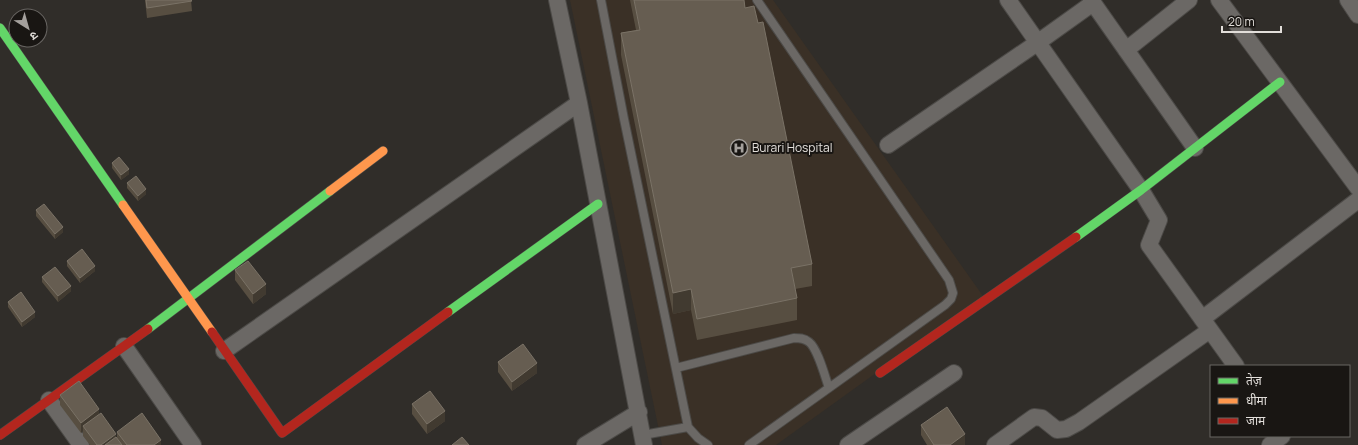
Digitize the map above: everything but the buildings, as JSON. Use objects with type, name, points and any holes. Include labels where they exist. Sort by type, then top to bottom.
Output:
[{"type":"street","points":[[557,0],[579,103],[644,440]]},
{"type":"street","points":[[1008,0],[1141,190],[1159,220],[1149,245],[1235,365]]},
{"type":"street","points":[[1126,50],[1189,0]]},
{"type":"street","points":[[1219,0],[1358,188]]},
{"type":"street","points":[[1348,0],[1358,15]]},
{"type":"street","points":[[888,145],[1037,43],[1092,1],[1195,148]]},
{"type":"street","points":[[0,28],[286,439],[598,204]]},
{"type":"street","points":[[880,373],[1015,280],[1141,190],[1280,82]]},
{"type":"street","points":[[224,351],[579,103]]},
{"type":"street","points":[[0,435],[188,300],[383,151]]},
{"type":"street","points":[[995,445],[1034,417],[1042,418],[1057,430],[1066,429],[1078,422],[1206,325],[1358,200]]},
{"type":"street","points":[[124,346],[193,445]]},
{"type":"street","points":[[848,445],[954,373]]},
{"type":"street","points":[[49,400],[80,445]]},
{"type":"street","points":[[585,445],[639,412]]},
{"type":"street","points":[[1270,445],[1281,437]]},
{"type":"street","points":[[1287,437],[1293,445]]},
{"type":"lane","points":[[602,0],[624,119],[688,427],[698,438],[708,445]]},
{"type":"lane","points":[[749,445],[944,305],[951,299],[953,293],[949,280],[757,0]]},
{"type":"lane","points":[[676,368],[794,338],[801,338],[810,342],[814,349],[829,388]]},
{"type":"lane","points":[[644,440],[688,427]]},
{"type":"shaded area","name":"Burari Hospital","points":[[570,0],[773,0],[983,296],[776,445],[662,445]]},
{"type":"traffic: fast","points":[[0,28],[123,205]]},
{"type":"traffic: fast","points":[[1076,237],[1141,190],[1280,82]]},
{"type":"traffic: fast","points":[[148,329],[330,191]]},
{"type":"traffic: fast","points":[[448,312],[598,204]]},
{"type":"traffic: slow","points":[[330,191],[383,151]]},
{"type":"traffic: slow","points":[[123,205],[212,332]]},
{"type":"traffic: jam","points":[[880,373],[1076,237]]},
{"type":"traffic: jam","points":[[212,332],[282,433],[448,312]]},
{"type":"traffic: jam","points":[[0,435],[148,329]]},
{"type":"place","name":"Burari Hospital","points":[[739,148]]}]
